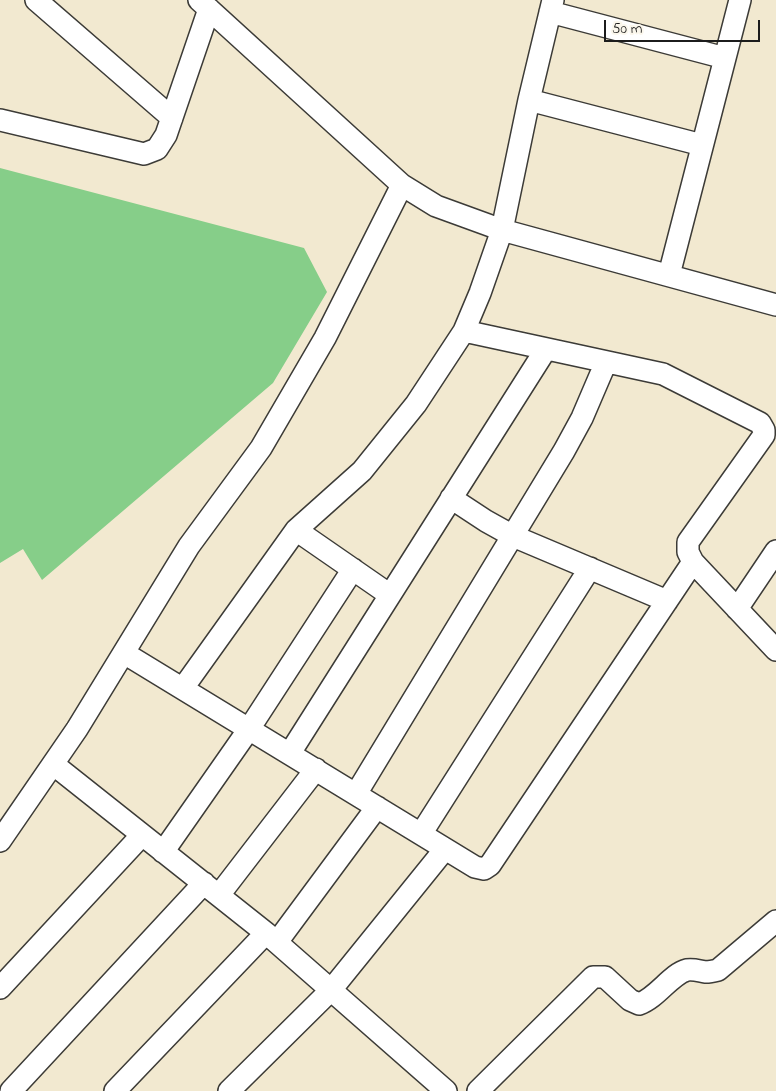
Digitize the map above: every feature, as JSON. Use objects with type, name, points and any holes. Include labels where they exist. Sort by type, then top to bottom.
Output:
[{"type":"street","points":[[36,0],[172,118]]},
{"type":"street","points":[[669,275],[740,0]]},
{"type":"street","points":[[0,120],[144,154],[156,149],[166,135],[172,118],[204,5],[402,185],[436,206],[502,230],[776,305]]},
{"type":"street","points":[[183,688],[296,530],[362,471],[416,404],[464,331],[480,293],[502,230],[529,100],[552,6],[725,58]]},
{"type":"street","points":[[529,100],[702,145]]},
{"type":"street","points":[[0,841],[77,729],[189,546],[261,448],[325,338],[402,185]]},
{"type":"street","points":[[464,331],[663,374],[760,423],[764,430],[764,435],[688,542],[688,552],[693,562],[776,650]]},
{"type":"street","points":[[290,753],[546,349]]},
{"type":"street","points":[[356,794],[564,451],[582,418],[606,362]]},
{"type":"street","points":[[451,498],[513,536],[667,601]]},
{"type":"street","points":[[296,530],[390,595]]},
{"type":"street","points":[[737,609],[776,551]]},
{"type":"street","points":[[124,652],[445,849],[475,867],[484,869],[490,865],[693,562]]},
{"type":"street","points":[[422,834],[590,568]]},
{"type":"street","points":[[164,852],[250,729],[353,569]]},
{"type":"street","points":[[53,764],[272,938],[446,1091]]},
{"type":"street","points":[[11,1091],[211,889],[316,769]]},
{"type":"street","points":[[115,1091],[272,938],[377,807]]},
{"type":"street","points":[[0,988],[142,835]]},
{"type":"street","points":[[229,1091],[331,990],[445,849]]},
{"type":"street","points":[[478,1091],[593,977],[605,977],[630,1000],[639,1004],[648,1001],[681,973],[688,970],[707,972],[718,970],[776,922]]},
{"type":"green space","points":[[0,168],[304,248],[327,292],[273,383],[42,580],[23,549],[0,563]]}]
